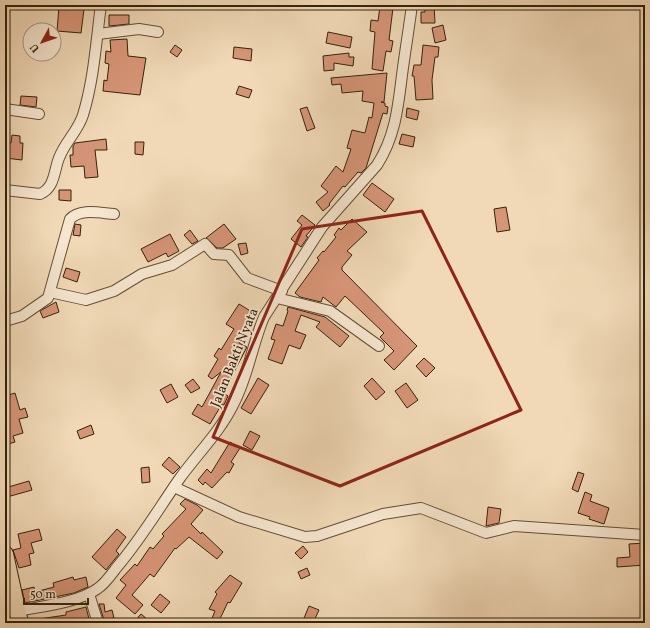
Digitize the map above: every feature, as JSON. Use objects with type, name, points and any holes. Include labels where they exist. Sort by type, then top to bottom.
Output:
[{"type":"main road","points":[[5,554],[19,617]]},
{"type":"street","points":[[5,190],[40,194],[45,192],[51,185],[65,146],[76,130],[83,116],[91,82],[101,5]]},
{"type":"street","name":"Jalan Bakti Nyata","points":[[19,617],[88,594],[102,586],[129,553],[174,487],[210,442],[234,404],[246,376],[258,330],[264,317],[322,227],[377,165],[392,137],[398,112],[412,5]]},
{"type":"street","points":[[98,34],[134,29],[158,32]]},
{"type":"street","points":[[5,109],[39,114]]},
{"type":"street","points":[[5,321],[22,316],[48,298],[70,219],[80,213],[114,214]]},
{"type":"street","points":[[50,292],[86,300],[114,291],[142,274],[172,265],[205,244],[214,254],[229,255],[247,278],[279,294],[330,311],[380,346]]},
{"type":"street","points":[[174,487],[239,517],[305,537],[318,536],[383,514],[421,508],[486,533],[514,526],[645,535]]},
{"type":"street","points":[[88,594],[98,623]]},
{"type":"highlighted area","points":[[422,211],[521,410],[340,486],[213,437],[302,229]]},
{"type":"building","points":[[425,5],[434,5],[435,23],[421,23],[421,12],[425,12]]},
{"type":"building","points":[[59,6],[84,9],[81,33],[62,31],[62,22],[58,22]]},
{"type":"building","points":[[380,6],[393,8],[389,40],[393,41],[391,52],[386,51],[383,71],[372,69],[375,32],[370,31],[371,20],[378,21]]},
{"type":"building","points":[[109,15],[129,15],[129,24],[109,26]]},
{"type":"building","points":[[443,25],[446,40],[435,43],[432,28]]},
{"type":"building","points":[[328,32],[352,37],[350,48],[326,43]]},
{"type":"building","points":[[127,39],[128,56],[146,58],[140,95],[103,91],[104,80],[107,81],[109,64],[105,63],[106,51],[111,52],[110,40]]},
{"type":"building","points":[[175,45],[182,50],[177,57],[170,52]]},
{"type":"building","points":[[423,45],[439,47],[438,57],[435,57],[432,80],[433,99],[416,100],[414,76],[412,76],[414,65],[421,65]]},
{"type":"building","points":[[234,47],[252,49],[251,61],[233,58]]},
{"type":"building","points":[[349,53],[349,57],[354,57],[353,66],[334,63],[334,70],[324,71],[323,56]]},
{"type":"building","points":[[387,73],[384,102],[381,102],[385,103],[385,106],[388,107],[387,114],[383,113],[366,168],[361,173],[358,172],[345,187],[343,186],[329,204],[330,205],[323,211],[316,202],[328,192],[321,186],[336,166],[343,172],[351,149],[347,148],[352,130],[365,133],[369,117],[372,118],[374,103],[362,101],[363,91],[342,93],[341,84],[332,85],[331,78]]},
{"type":"building","points":[[239,86],[252,90],[249,98],[236,94]]},
{"type":"building","points":[[21,96],[37,97],[36,107],[20,105]]},
{"type":"building","points":[[307,107],[315,128],[307,131],[300,109]]},
{"type":"building","points":[[407,108],[419,111],[417,120],[406,117]]},
{"type":"building","points":[[402,134],[415,137],[413,147],[399,144]]},
{"type":"building","points":[[12,135],[20,136],[20,143],[23,143],[22,160],[5,158],[5,142],[11,143]]},
{"type":"building","points":[[106,139],[107,150],[95,150],[98,177],[85,178],[84,166],[71,167],[70,155],[73,155],[73,146],[75,143]]},
{"type":"building","points":[[135,142],[144,142],[143,155],[135,154]]},
{"type":"building","points":[[372,183],[394,199],[385,212],[363,195]]},
{"type":"building","points":[[59,190],[71,190],[71,201],[59,200]]},
{"type":"building","points":[[506,207],[510,230],[497,232],[494,209]]},
{"type":"building","points":[[302,215],[315,225],[306,236],[308,237],[301,247],[291,239],[302,225],[297,221]]},
{"type":"building","points":[[352,219],[367,232],[347,251],[352,255],[342,267],[342,270],[417,346],[394,370],[384,360],[394,351],[380,337],[384,333],[345,296],[336,307],[323,297],[321,302],[300,297],[295,293],[319,260],[317,258],[336,237],[334,235],[339,228],[341,230]]},
{"type":"building","points":[[75,224],[81,225],[80,236],[73,235]]},
{"type":"building","points":[[224,224],[236,239],[223,248],[217,248],[206,238]]},
{"type":"building","points":[[190,230],[198,241],[192,244],[184,235]]},
{"type":"building","points":[[170,234],[179,251],[168,257],[166,253],[148,262],[141,249]]},
{"type":"building","points":[[246,243],[248,253],[241,255],[238,244]]},
{"type":"building","points":[[66,268],[80,272],[77,282],[63,277]]},
{"type":"building","points":[[56,302],[59,312],[43,318],[40,311]]},
{"type":"building","points":[[239,304],[257,315],[239,343],[247,347],[223,393],[228,396],[224,405],[222,404],[210,424],[192,414],[198,404],[202,407],[221,372],[212,379],[208,376],[218,359],[214,356],[219,348],[221,350],[234,329],[226,324]]},
{"type":"building","points":[[288,307],[325,317],[349,336],[340,347],[316,327],[320,322],[301,315],[295,331],[306,335],[300,349],[289,345],[282,364],[268,359],[275,340],[271,339],[276,324],[283,326]]},
{"type":"building","points":[[424,358],[435,368],[426,377],[416,366]]},
{"type":"building","points":[[258,378],[269,385],[251,414],[241,408]]},
{"type":"building","points":[[372,378],[385,392],[376,400],[364,386]]},
{"type":"building","points":[[193,379],[200,388],[191,393],[185,385]]},
{"type":"building","points":[[406,383],[418,400],[407,408],[395,391]]},
{"type":"building","points":[[171,384],[178,397],[167,403],[160,390]]},
{"type":"building","points":[[15,393],[20,410],[25,408],[28,417],[19,419],[23,433],[13,436],[15,442],[5,445],[5,396]]},
{"type":"building","points":[[91,425],[94,434],[80,439],[77,431]]},
{"type":"building","points":[[250,431],[260,436],[252,450],[243,445]]},
{"type":"building","points":[[230,442],[240,448],[231,462],[234,464],[229,473],[227,472],[212,488],[205,482],[203,485],[198,480],[207,469],[211,473]]},
{"type":"building","points":[[169,457],[180,467],[173,474],[162,465]]},
{"type":"building","points":[[149,467],[150,482],[142,483],[141,468]]},
{"type":"building","points":[[578,472],[584,474],[578,492],[572,489]]},
{"type":"building","points":[[29,481],[32,490],[7,497],[5,488]]},
{"type":"building","points":[[585,492],[592,495],[590,501],[609,508],[604,524],[589,519],[590,517],[578,513]]},
{"type":"building","points":[[185,499],[203,510],[191,524],[201,534],[202,532],[223,552],[217,559],[189,537],[176,549],[175,548],[154,577],[150,574],[132,595],[143,605],[135,614],[116,598],[126,585],[120,580],[135,564],[137,566],[150,547],[153,549],[164,536],[162,534],[186,509],[180,504]]},
{"type":"building","points":[[488,507],[501,509],[499,523],[486,526]]},
{"type":"building","points":[[39,529],[42,540],[31,543],[34,553],[29,554],[31,565],[19,568],[13,550],[21,548],[18,534]]},
{"type":"building","points":[[117,529],[126,537],[116,551],[119,554],[106,570],[92,557]]},
{"type":"building","points":[[645,543],[645,565],[617,567],[617,558],[630,557],[629,544]]},
{"type":"building","points":[[303,546],[308,552],[301,559],[295,553]]},
{"type":"building","points":[[307,568],[310,575],[301,579],[298,572]]},
{"type":"building","points":[[230,575],[242,583],[230,603],[228,602],[218,623],[210,623],[215,611],[209,609],[217,594],[215,592]]},
{"type":"building","points":[[73,577],[74,580],[86,577],[88,587],[74,593],[25,603],[22,590],[34,587],[35,592],[54,587],[53,583]]},
{"type":"building","points":[[160,594],[170,602],[161,613],[151,605]]},
{"type":"building","points":[[99,604],[104,604],[105,612],[112,610],[114,618],[104,620]]},
{"type":"building","points":[[309,606],[319,610],[313,623],[302,623]]},
{"type":"building","points":[[86,607],[90,623],[40,623],[39,619],[66,615],[66,612]]},
{"type":"building","points":[[141,614],[147,619],[143,623],[133,623]]}]
